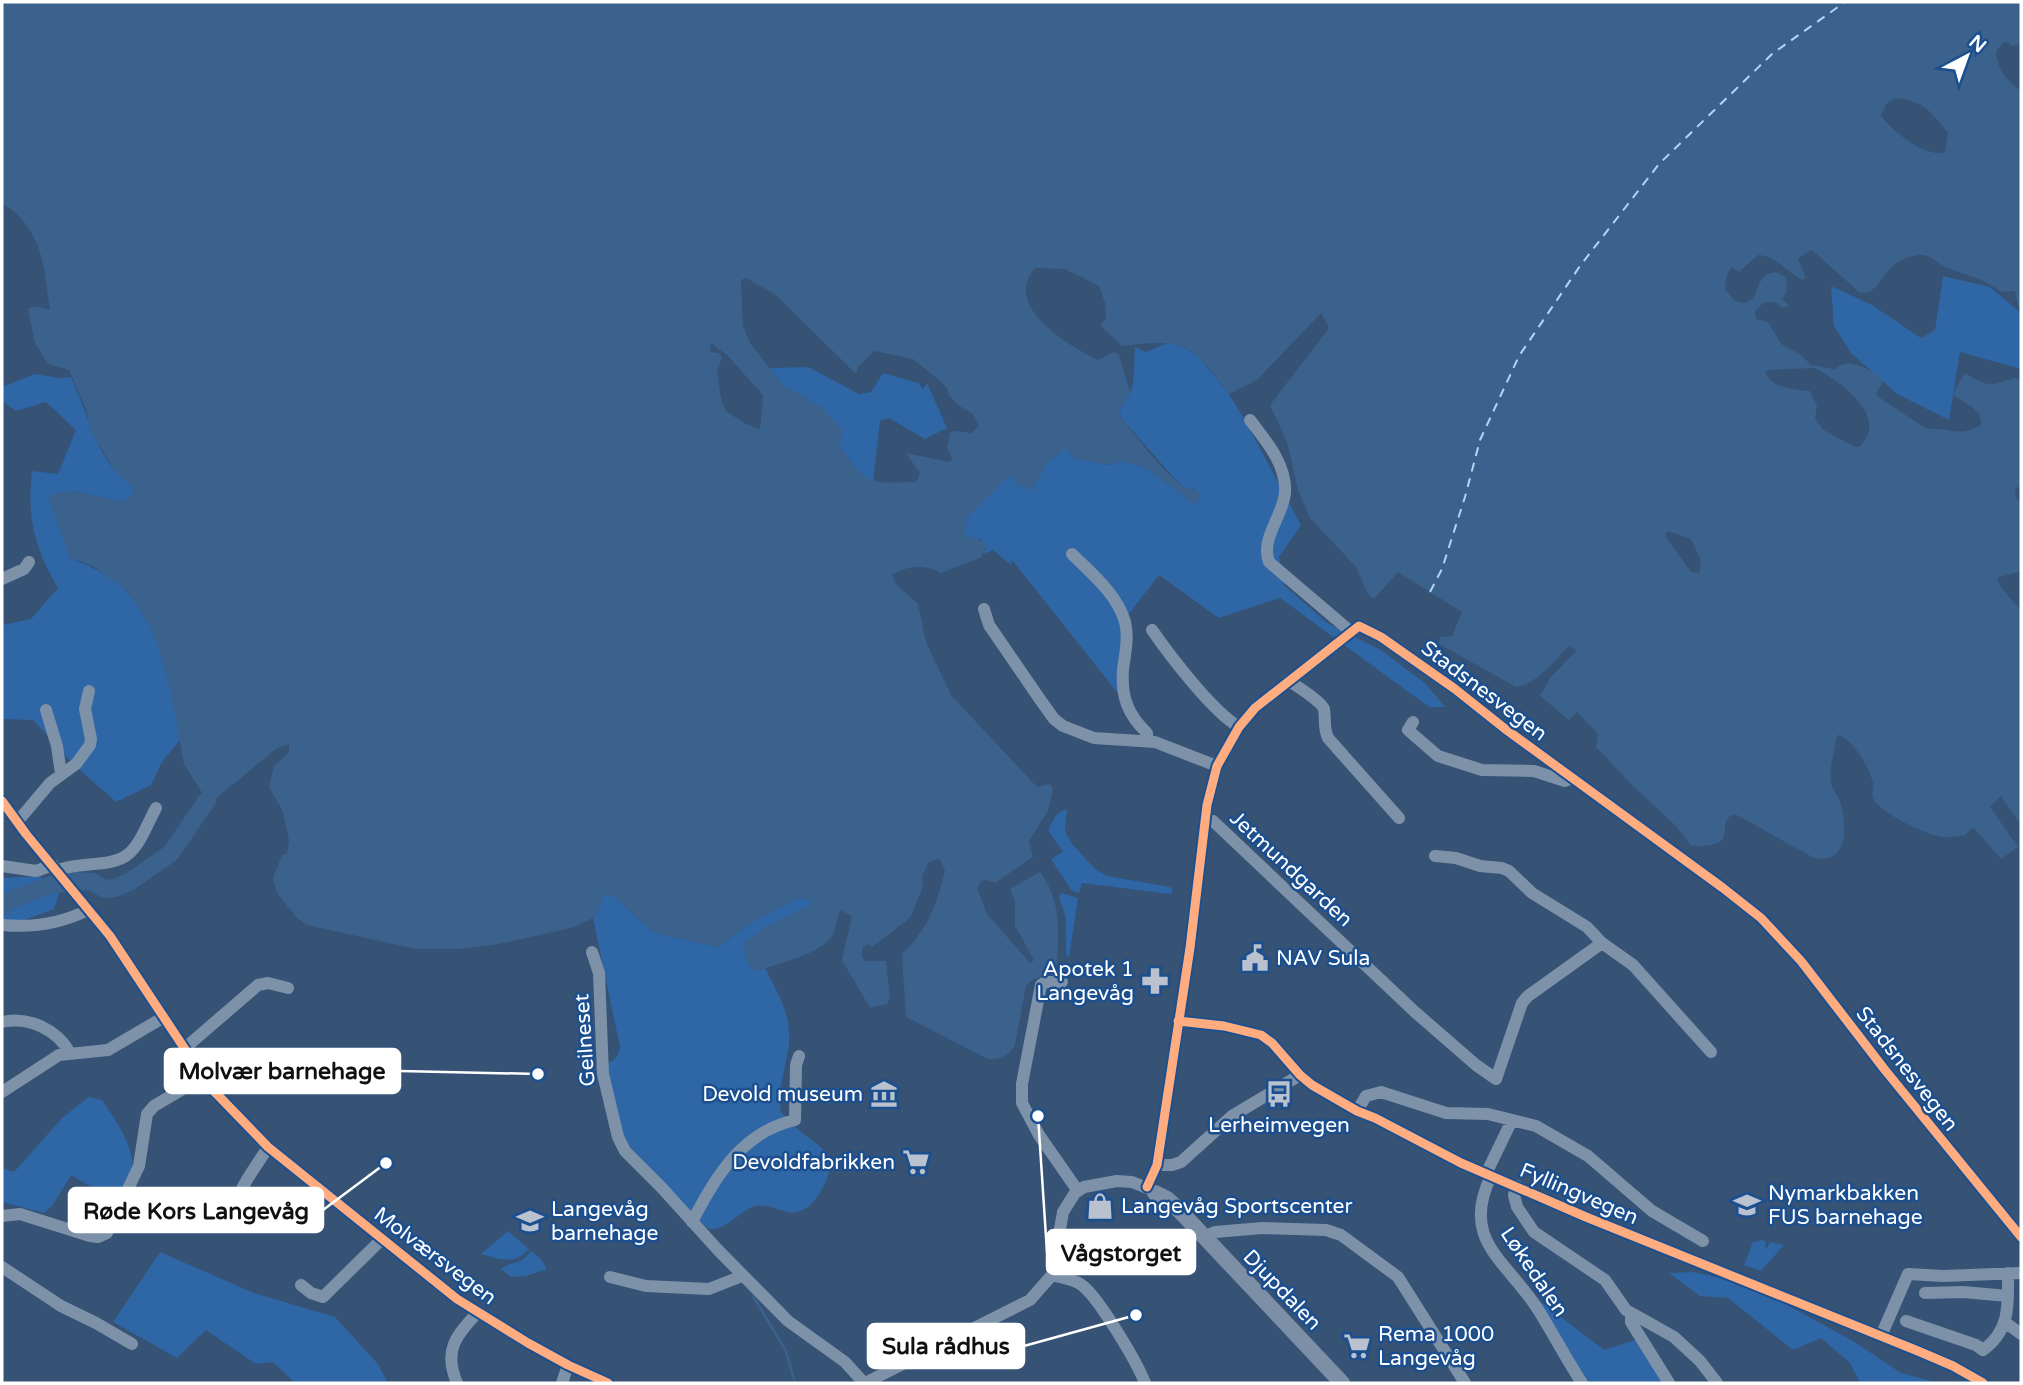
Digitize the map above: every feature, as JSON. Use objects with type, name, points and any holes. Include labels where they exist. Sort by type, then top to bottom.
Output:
[{"type":"main road","name":"Djupdalen","points":[[1151,1190],[1169,1210],[1197,1231],[1342,1383]]},
{"type":"street","name":"Stadsnesvegen","points":[[1250,420],[1275,454],[1284,478],[1282,507],[1267,548],[1269,562],[1350,631],[1359,626],[1381,637],[1455,688],[1744,904],[1779,936],[2021,1237]]},
{"type":"street","points":[[1072,554],[1112,595],[1124,620],[1127,640],[1123,678],[1126,703],[1132,719],[1147,733],[1147,741]]},
{"type":"street","points":[[2,579],[24,569],[29,562]]},
{"type":"street","points":[[984,610],[989,625],[1054,719],[1077,733],[1094,738],[1147,741],[1217,766]]},
{"type":"street","points":[[1152,630],[1212,704],[1239,727]]},
{"type":"street","points":[[864,1383],[1030,1300],[1052,1275],[1063,1212],[1078,1191],[1084,1187],[1117,1181],[1132,1182],[1151,1190],[1178,1021],[1207,805],[1217,766],[1239,727],[1255,708],[1350,631]]},
{"type":"street","points":[[1288,681],[1324,706],[1324,729],[1328,738],[1399,818]]},
{"type":"street","points":[[18,821],[61,774],[76,764],[90,745],[92,739],[85,709],[89,691]]},
{"type":"street","points":[[46,710],[57,746],[61,774]]},
{"type":"street","points":[[1413,722],[1408,730],[1438,756],[1482,770],[1534,771],[1565,782],[1573,778]]},
{"type":"street","name":"Molværsvegen","points":[[2,801],[110,936],[203,1077],[224,1103],[268,1147],[446,1291],[568,1365],[608,1383]]},
{"type":"street","points":[[2,866],[61,875],[76,864],[117,860],[127,856],[156,808]]},
{"type":"street","name":"Jetmundgarden","points":[[1206,818],[1236,842],[1415,1012],[1496,1079],[1522,1003],[1602,943]]},
{"type":"street","points":[[1435,856],[1456,858],[1509,871],[1532,893],[1587,927],[1602,943],[1633,965],[1710,1052]]},
{"type":"street","points":[[2,925],[56,923],[88,910]]},
{"type":"street","name":"Geilneset","points":[[592,952],[599,973],[603,1074],[618,1136],[627,1154],[662,1188],[742,1276],[794,1326],[845,1362],[864,1383]]},
{"type":"street","points":[[1062,982],[1046,982],[1041,985],[1022,1084],[1022,1103],[1039,1135],[1078,1191]]},
{"type":"street","points":[[185,1048],[258,985],[268,983],[288,988]]},
{"type":"street","points":[[2,1092],[52,1058],[70,1053],[108,1050],[164,1017]]},
{"type":"street","points":[[2,1023],[14,1019],[33,1022],[57,1036],[70,1053]]},
{"type":"street","name":"Fyllingvegen","points":[[1178,1021],[1224,1026],[1261,1035],[1272,1043],[1300,1075],[1357,1111],[1489,1175],[1953,1366],[1983,1383]]},
{"type":"street","points":[[692,1222],[712,1183],[735,1154],[764,1133],[795,1120],[796,1065],[799,1056]]},
{"type":"street","points":[[1157,1165],[1172,1165],[1181,1161],[1232,1116],[1300,1075]]},
{"type":"street","points":[[2,1216],[20,1214],[90,1236],[98,1237],[107,1233],[139,1167],[147,1114],[154,1106],[203,1077]]},
{"type":"street","name":"Fyllingvegen","points":[[1357,1111],[1367,1096],[1381,1092],[1446,1113],[1488,1114],[1536,1126],[1588,1156],[1651,1211],[1703,1241]]},
{"type":"street","name":"Fyllingvegen","points":[[1489,1175],[1512,1120]]},
{"type":"street","points":[[235,1221],[233,1211],[242,1189],[268,1147]]},
{"type":"street","name":"Løkedalen","points":[[1489,1175],[1479,1212],[1489,1247],[1536,1307],[1582,1383]]},
{"type":"street","points":[[1517,1186],[1514,1195],[1517,1207],[1528,1226],[1605,1280],[1622,1306],[1631,1314],[1674,1337],[1690,1351],[1717,1383]]},
{"type":"street","points":[[1197,1231],[1262,1228],[1326,1230],[1341,1235],[1398,1277],[1465,1383]]},
{"type":"street","name":"Molværsvegen","points":[[302,1285],[311,1293],[323,1297],[382,1239]]},
{"type":"street","points":[[2,1267],[61,1306],[132,1344]]},
{"type":"street","points":[[1881,1336],[1908,1274],[1943,1276],[2015,1273],[2008,1296],[2006,1323],[1999,1335],[1983,1350],[1976,1345],[1906,1321]]},
{"type":"street","points":[[1052,1275],[1075,1281],[1088,1291],[1131,1354],[1145,1383]]},
{"type":"street","points":[[610,1277],[646,1286],[697,1289],[718,1287],[742,1276]]},
{"type":"street","points":[[1925,1293],[1963,1292],[2008,1296]]},
{"type":"street","points":[[457,1383],[451,1368],[451,1352],[459,1333],[478,1312]]},
{"type":"street","points":[[1631,1314],[1631,1322],[1669,1383]]},
{"type":"street","points":[[2006,1323],[2021,1334]]},
{"type":"street","points":[[562,1383],[568,1365]]},
{"type":"shaded area","points":[[2,2],[2017,2],[2021,5],[2021,43],[2013,46],[2005,41],[1996,51],[2004,74],[2021,91],[2021,308],[2018,306],[2015,291],[2001,292],[1923,255],[1911,256],[1896,264],[1875,288],[1867,293],[1859,292],[1812,250],[1798,258],[1806,278],[1802,280],[1775,261],[1758,255],[1739,272],[1731,267],[1725,290],[1735,301],[1745,303],[1753,299],[1766,274],[1776,272],[1786,277],[1787,291],[1782,299],[1789,306],[1782,308],[1775,302],[1763,303],[1755,311],[1756,319],[1768,322],[1781,344],[1800,354],[1811,365],[1835,369],[1842,364],[1850,364],[1872,371],[1883,382],[1877,396],[1927,429],[1966,431],[1981,425],[1979,414],[1953,394],[1965,373],[1989,384],[2014,378],[2021,380],[2021,485],[2015,489],[2016,498],[2021,502],[2021,571],[1997,578],[2021,611],[2021,825],[2001,796],[1990,807],[2018,847],[2001,859],[1973,827],[1965,835],[1943,837],[1916,828],[1893,816],[1873,798],[1873,783],[1864,762],[1850,743],[1839,735],[1831,765],[1831,776],[1840,801],[1844,831],[1840,849],[1834,855],[1826,859],[1814,858],[1735,814],[1728,818],[1723,839],[1718,843],[1691,846],[1676,826],[1596,747],[1598,734],[1577,712],[1569,720],[1540,696],[1550,678],[1576,651],[1569,646],[1538,677],[1516,687],[1439,644],[1440,637],[1452,636],[1462,612],[1398,572],[1374,599],[1367,593],[1356,567],[1310,518],[1298,490],[1287,442],[1270,405],[1329,328],[1321,313],[1257,380],[1229,394],[1205,364],[1185,348],[1160,343],[1122,346],[1100,325],[1106,319],[1105,303],[1099,286],[1065,269],[1035,268],[1027,283],[1027,297],[1033,310],[1056,335],[1098,360],[1114,352],[1119,355],[1130,392],[1121,407],[1121,418],[1173,478],[1184,487],[1200,493],[1198,502],[1194,504],[1146,467],[1121,461],[1109,465],[1074,458],[1069,450],[1063,450],[1048,462],[1032,490],[1017,485],[1010,476],[967,517],[965,534],[982,541],[986,546],[980,558],[941,573],[917,567],[892,574],[895,583],[918,604],[926,642],[951,695],[1037,787],[1049,784],[1053,788],[1048,811],[1029,841],[1033,857],[995,883],[981,881],[977,888],[987,914],[1030,963],[1034,960],[1015,926],[1015,902],[1010,889],[1040,872],[1053,895],[1056,908],[1056,972],[1032,980],[1026,986],[1015,1045],[1007,1055],[988,1059],[906,1017],[902,954],[919,935],[935,905],[945,870],[939,859],[929,862],[922,876],[923,887],[910,918],[872,947],[869,944],[862,948],[865,961],[886,961],[890,998],[887,1004],[870,1008],[842,960],[852,916],[840,910],[829,940],[811,952],[756,971],[748,965],[743,944],[762,929],[812,904],[811,900],[798,898],[747,925],[719,947],[654,933],[614,896],[604,894],[595,917],[575,927],[494,945],[457,949],[416,949],[307,925],[297,918],[277,893],[273,878],[282,855],[287,854],[289,840],[283,812],[269,787],[274,766],[289,752],[289,744],[276,749],[209,804],[184,764],[171,693],[158,645],[148,623],[128,592],[93,566],[70,558],[49,499],[51,494],[71,491],[123,502],[132,495],[134,489],[113,469],[91,431],[86,409],[69,370],[48,364],[35,343],[28,309],[34,306],[50,310],[43,263],[34,237],[26,225],[2,203]],"holes":[[[1897,98],[1927,109],[1948,133],[1945,152],[1929,151],[1900,135],[1881,115],[1887,103]],[[746,278],[776,295],[856,374],[858,367],[874,351],[913,359],[947,388],[949,396],[973,414],[979,427],[971,433],[950,432],[947,448],[952,459],[949,462],[906,453],[920,473],[916,482],[887,483],[870,480],[857,469],[839,446],[843,430],[821,407],[784,386],[750,343],[743,326],[741,280]],[[711,343],[728,356],[763,395],[760,429],[744,423],[726,411],[721,399],[717,372],[722,357],[719,353],[710,352]],[[1815,368],[1836,381],[1858,401],[1869,423],[1867,435],[1859,447],[1822,429],[1815,418],[1817,405],[1810,391],[1779,385],[1765,373],[1768,370]],[[1668,531],[1691,539],[1701,561],[1699,573],[1691,572],[1665,535]]]},
{"type":"shaded area","points":[[1943,276],[1990,287],[2021,313],[2021,369],[1960,352],[1949,420],[1897,394],[1851,353],[1834,326],[1831,286],[1872,305],[1921,338],[1935,330]]},
{"type":"shaded area","points":[[1167,343],[1181,346],[1198,356],[1229,394],[1301,525],[1279,557],[1284,585],[1327,623],[1381,650],[1426,684],[1445,707],[1429,707],[1280,598],[1219,618],[1159,575],[1125,619],[1124,701],[1012,560],[1011,565],[993,550],[983,554],[986,548],[981,539],[970,538],[964,534],[967,517],[1005,479],[1010,475],[1032,490],[1048,462],[1063,450],[1069,450],[1074,458],[1108,465],[1121,461],[1146,467],[1194,504],[1195,489],[1185,488],[1174,478],[1120,414],[1121,407],[1132,389],[1135,347],[1146,352]]},
{"type":"shaded area","points":[[808,367],[859,394],[871,392],[883,373],[918,383],[923,389],[927,383],[947,428],[925,439],[889,418],[880,421],[873,482],[862,476],[839,446],[839,440],[821,407],[784,386],[769,368]]},
{"type":"shaded area","points":[[35,374],[71,377],[104,456],[134,489],[133,495],[123,502],[71,491],[70,558],[94,568],[116,582],[141,609],[165,663],[180,740],[162,762],[151,785],[116,802],[72,763],[33,720],[2,719],[2,625],[31,619],[58,588],[43,559],[34,532],[32,471],[58,474],[76,430],[46,402],[16,411],[2,401],[2,387]]},
{"type":"shaded area","points":[[1067,810],[1065,831],[1072,844],[1096,870],[1107,876],[1170,887],[1173,890],[1171,894],[1082,883],[1079,893],[1072,891],[1051,859],[1063,852],[1048,830],[1056,815]]},
{"type":"shaded area","points":[[39,876],[61,888],[54,909],[14,924],[2,923],[2,878]]},
{"type":"shaded area","points":[[1061,893],[1078,898],[1069,957],[1066,955],[1066,918],[1059,897]]},
{"type":"shaded area","points":[[604,894],[614,896],[654,933],[719,947],[747,925],[798,898],[811,900],[812,904],[762,929],[756,971],[765,968],[780,998],[789,1029],[781,1089],[781,1112],[823,1149],[830,1161],[827,1179],[821,1191],[805,1209],[793,1212],[756,1206],[722,1227],[709,1229],[638,1170],[596,1066],[612,1061],[618,1055],[620,1047],[593,918]]},
{"type":"shaded area","points":[[89,1097],[102,1100],[123,1134],[131,1153],[132,1176],[118,1203],[71,1175],[52,1206],[44,1213],[2,1202],[2,1168],[14,1172],[63,1117]]},
{"type":"shaded area","points":[[508,1231],[529,1249],[518,1258],[506,1260],[481,1254]]},
{"type":"shaded area","points":[[1765,1241],[1766,1250],[1770,1242],[1784,1245],[1761,1271],[1744,1265],[1753,1242]]},
{"type":"shaded area","points":[[531,1251],[541,1259],[547,1269],[526,1276],[511,1277],[501,1269],[523,1260]]},
{"type":"shaded area","points":[[160,1252],[254,1293],[335,1317],[378,1364],[388,1383],[295,1383],[273,1362],[256,1364],[206,1330],[177,1358],[113,1322]]},
{"type":"shaded area","points":[[1693,1272],[1748,1284],[1853,1341],[1901,1373],[1935,1382],[1860,1383],[1850,1363],[1821,1338],[1793,1350],[1728,1298],[1700,1296],[1669,1273]]},
{"type":"shaded area","points":[[1531,1294],[1604,1350],[1645,1337],[1671,1383],[1581,1383]]},
{"type":"waterway","points":[[2,906],[15,898],[51,885],[92,882],[105,889],[131,881],[171,853],[207,800]]},
{"type":"waterway","points":[[753,1296],[786,1351],[795,1383]]},
{"type":"ferry route","points":[[1430,592],[1442,569],[1480,440],[1519,356],[1580,266],[1659,164],[1772,54],[1845,2]]},
{"type":"cycle path","points":[[1147,1187],[1157,1165],[1190,948],[1207,805],[1217,766],[1239,727],[1255,708],[1359,626],[1381,637],[1455,689],[1761,918],[1801,961],[1885,1070],[2021,1237]]},
{"type":"cycle path","points":[[2,801],[110,936],[210,1087],[268,1147],[457,1299],[528,1343],[608,1383]]},
{"type":"cycle path","points":[[1178,1021],[1224,1026],[1261,1035],[1312,1085],[1357,1111],[1461,1163],[1586,1217],[1918,1351],[1983,1383]]},
{"type":"place","name":"NAV Sula","points":[[1255,958]]},
{"type":"place","name":"Apotek 1 Langevåg","points":[[1155,981]]},
{"type":"place","name":"Molvær barnehage","points":[[538,1074]]},
{"type":"place","name":"Devold museum","points":[[884,1094]]},
{"type":"place","name":"Lerheimvegen","points":[[1279,1094]]},
{"type":"place","name":"Vågstorget","points":[[1038,1116]]},
{"type":"place","name":"Devoldfabrikken","points":[[916,1162]]},
{"type":"place","name":"Røde Kors Langevåg","points":[[386,1163]]},
{"type":"place","name":"Nymarkbakken FUS barnehage","points":[[1747,1205]]},
{"type":"place","name":"Langevåg Sportscenter","points":[[1100,1206]]},
{"type":"place","name":"Langevåg barnehage","points":[[530,1221]]},
{"type":"place","name":"Sula rådhus","points":[[1136,1315]]},
{"type":"place","name":"Rema 1000 Langevåg","points":[[1357,1346]]}]
